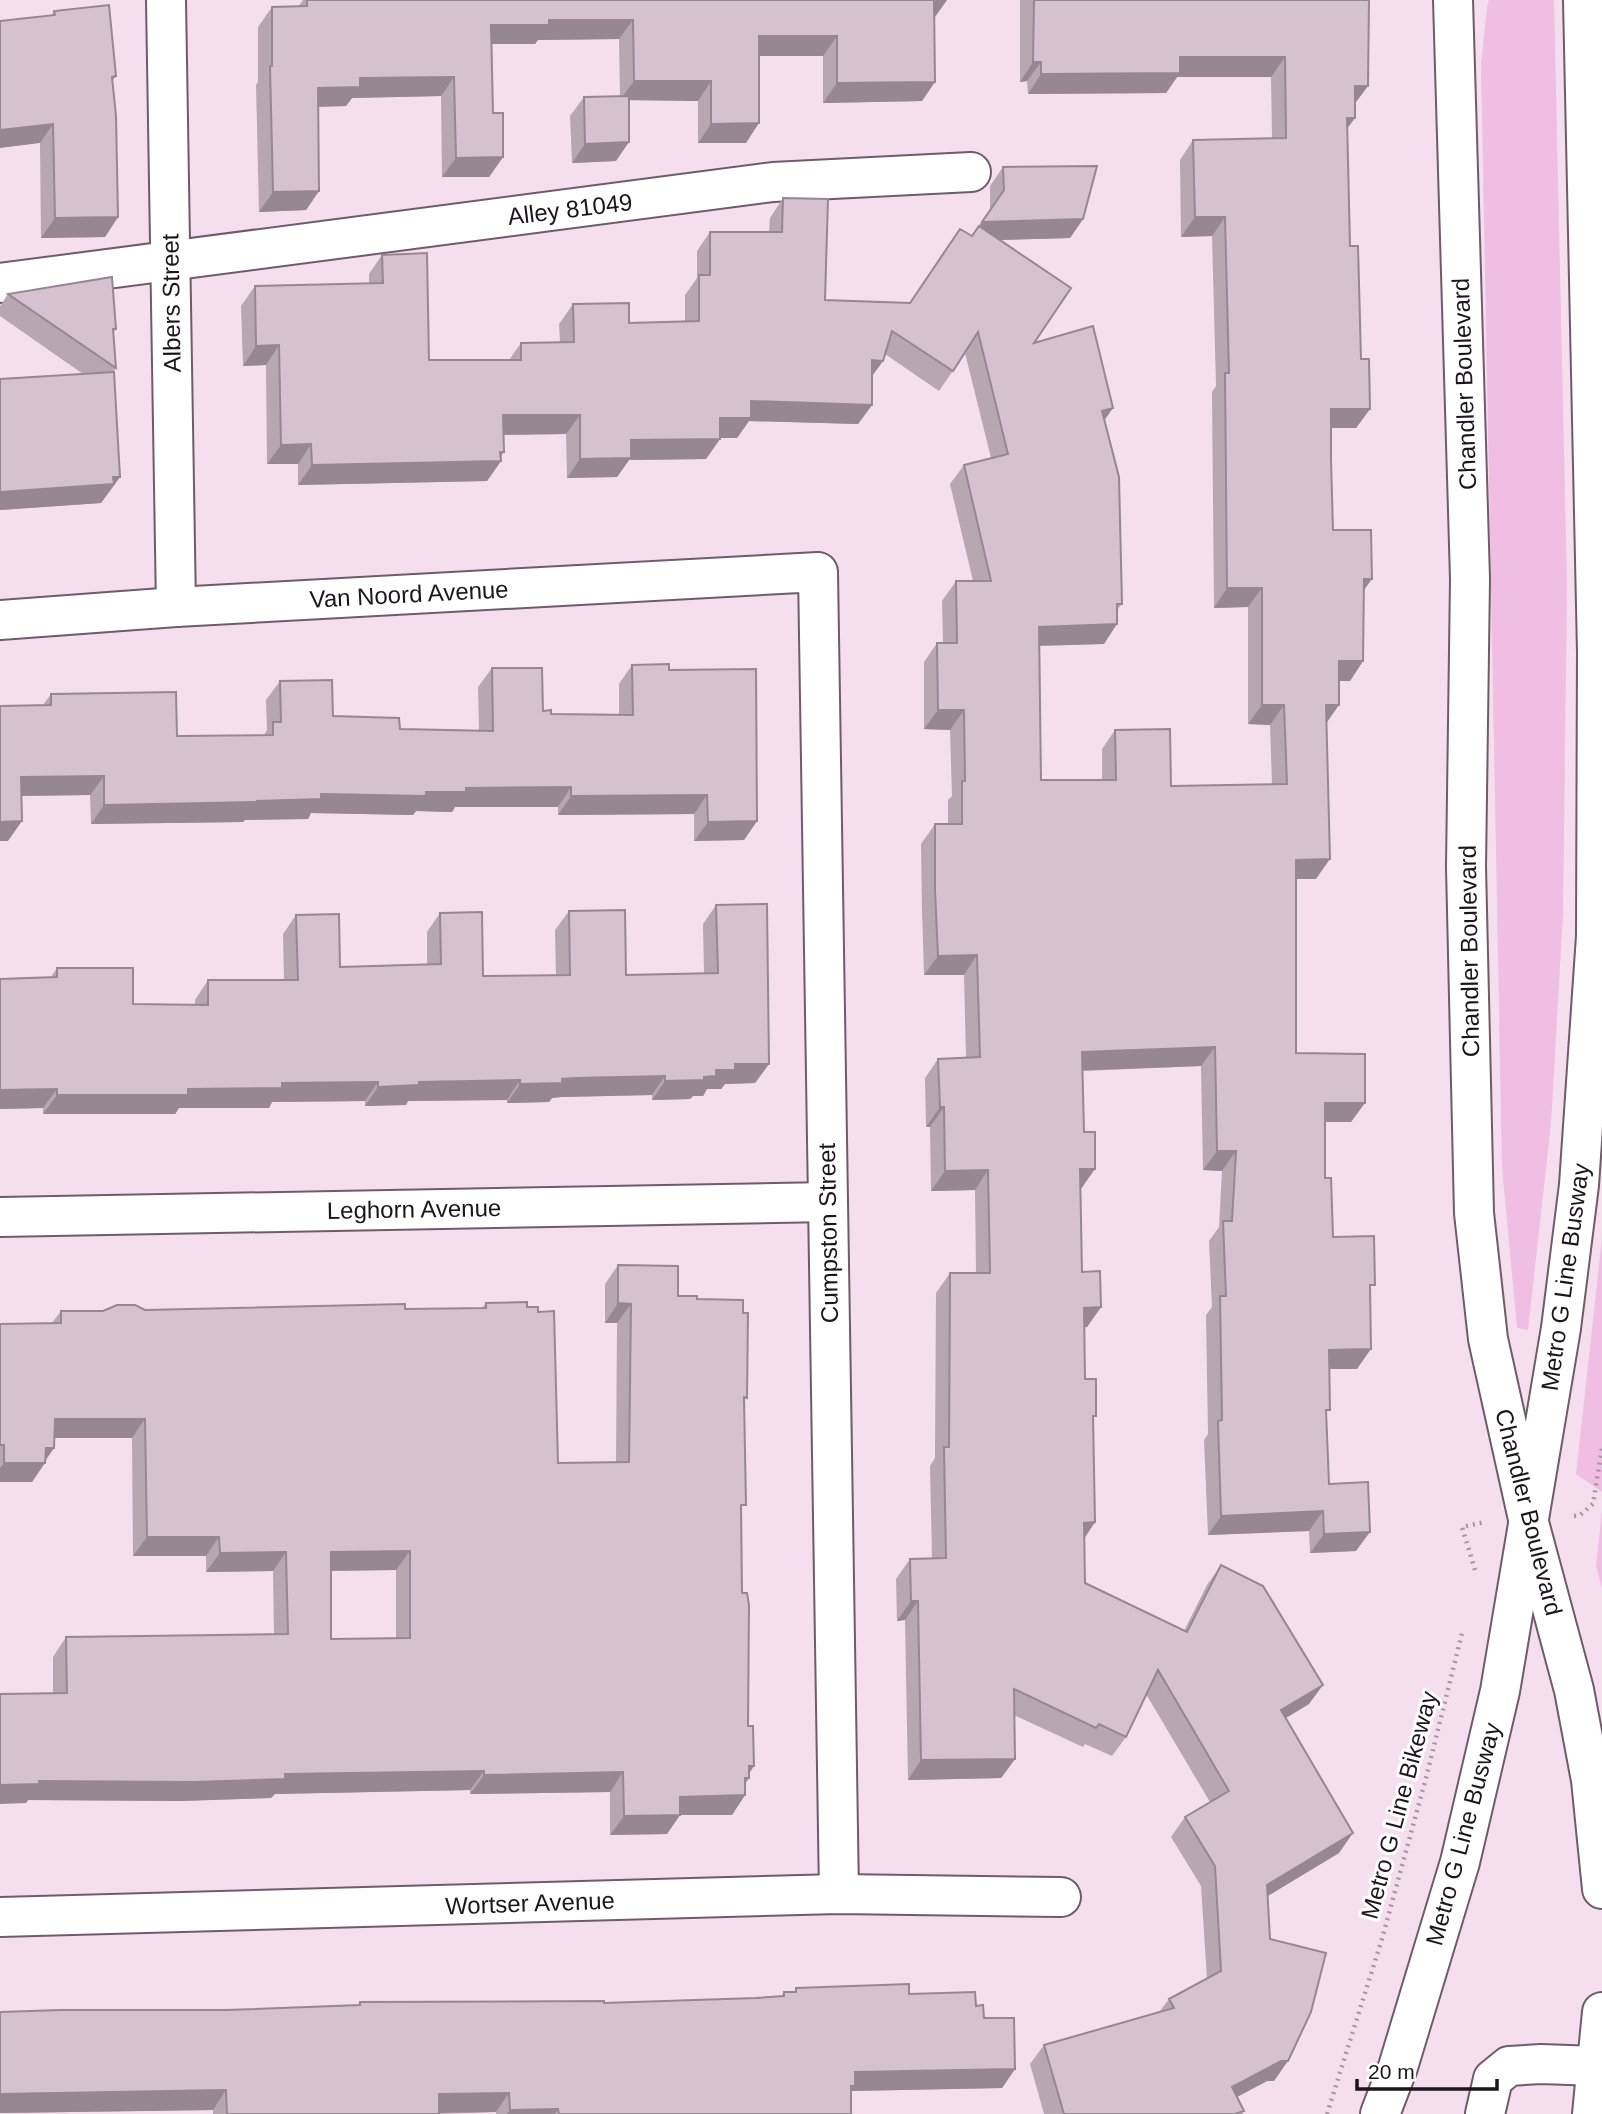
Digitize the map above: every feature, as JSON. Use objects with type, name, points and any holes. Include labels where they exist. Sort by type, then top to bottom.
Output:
[{"type":"street","name":"Albers Street","points":[[166,0],[176,607]]},
{"type":"street","name":"Chandler Boulevard","points":[[1453,0],[1470,579],[1466,867],[1475,1213],[1488,1339],[1528,1519],[1574,1690],[1591,1780],[1602,1889]]},
{"type":"street","name":"Metro G Line Busway","points":[[1380,2114],[1398,2067],[1460,1862],[1500,1691],[1561,1328],[1579,1185],[1596,936],[1597,652],[1583,0]]},
{"type":"street","name":"Alley 81049","points":[[0,283],[773,182],[971,173]]},
{"type":"street","name":"Van Noord Avenue","points":[[0,620],[176,607],[818,572]]},
{"type":"street","name":"Cumpston Street","points":[[818,572],[839,1894]]},
{"type":"street","name":"Leghorn Avenue","points":[[0,1217],[828,1202]]},
{"type":"street","name":"Wortser Avenue","points":[[0,1917],[839,1894],[1060,1897]]},
{"type":"street","points":[[1592,2114],[1602,2012]]},
{"type":"street","points":[[1485,2114],[1493,2079],[1510,2066],[1597,2066]]},
{"type":"path","points":[[1572,1516],[1580,1515],[1592,1503],[1602,1448]]},
{"type":"path","points":[[1476,1575],[1462,1527],[1486,1521]]},
{"type":"path","name":"Metro G Line Bikeway","points":[[1327,2114],[1382,1939],[1465,1622]]},
{"type":"shaded area","points":[[1489,0],[1554,0],[1567,586],[1563,914],[1551,1124],[1528,1330],[1517,1328],[1502,1168],[1481,64]]},
{"type":"shaded area","points":[[1602,1238],[1602,1492],[1576,1474]]},
{"type":"shaded area","points":[[1602,1511],[1602,1588],[1596,1566]]},
{"type":"building","points":[[307,0],[934,0],[935,82],[837,83],[837,36],[759,36],[759,123],[711,124],[711,81],[634,81],[633,20],[549,20],[549,25],[491,25],[493,113],[503,113],[503,157],[456,158],[454,77],[360,78],[360,87],[318,88],[319,191],[273,192],[270,66],[272,7],[307,6]]},
{"type":"building","points":[[1034,0],[1369,0],[1368,86],[1355,86],[1355,118],[1347,118],[1350,246],[1358,246],[1361,359],[1369,359],[1370,409],[1331,409],[1331,460],[1333,530],[1371,530],[1372,579],[1364,579],[1363,661],[1339,661],[1339,705],[1326,705],[1330,859],[1296,860],[1296,1053],[1365,1054],[1365,1103],[1325,1103],[1325,1178],[1331,1178],[1333,1237],[1374,1236],[1375,1285],[1370,1285],[1371,1349],[1329,1350],[1330,1410],[1326,1410],[1329,1484],[1368,1482],[1370,1532],[1324,1534],[1323,1511],[1221,1516],[1218,1421],[1222,1420],[1220,1296],[1226,1296],[1223,1221],[1232,1221],[1236,1151],[1217,1151],[1215,1047],[1082,1052],[1084,1132],[1095,1132],[1095,1169],[1080,1169],[1082,1272],[1100,1271],[1101,1307],[1084,1308],[1085,1379],[1096,1379],[1096,1416],[1093,1416],[1095,1522],[1084,1523],[1085,1583],[1187,1632],[1221,1565],[1263,1586],[1323,1685],[1281,1710],[1353,1833],[1267,1885],[1270,1939],[1326,1953],[1311,2012],[1288,2061],[1281,2061],[1232,2087],[1244,2111],[1235,2114],[1064,2114],[1044,2045],[1174,2008],[1169,1999],[1221,1971],[1215,1866],[1185,1817],[1229,1791],[1158,1670],[1126,1737],[1099,1724],[1096,1728],[1014,1689],[1015,1759],[921,1760],[918,1601],[911,1601],[910,1559],[946,1558],[944,1447],[949,1447],[950,1273],[990,1273],[988,1170],[945,1171],[944,1107],[940,1107],[938,1059],[980,1057],[977,955],[938,956],[935,890],[935,824],[962,824],[962,781],[965,781],[964,710],[938,710],[937,643],[957,643],[956,581],[991,581],[964,465],[1008,454],[978,332],[953,371],[892,331],[883,361],[872,360],[872,405],[751,401],[751,418],[720,418],[720,439],[631,440],[631,458],[580,459],[580,415],[503,415],[504,452],[500,452],[501,461],[312,465],[311,444],[281,445],[279,345],[256,346],[255,286],[383,283],[382,255],[427,253],[429,360],[521,360],[521,343],[574,342],[573,304],[629,303],[629,323],[699,321],[699,275],[710,275],[710,232],[782,232],[783,198],[828,199],[825,300],[910,303],[960,229],[972,236],[979,226],[1071,288],[1034,343],[1093,326],[1113,408],[1102,411],[1119,477],[1122,604],[1117,604],[1117,624],[1039,627],[1041,780],[1116,780],[1115,730],[1170,729],[1171,786],[1287,784],[1284,705],[1262,705],[1262,588],[1227,588],[1225,373],[1229,373],[1225,217],[1195,217],[1193,140],[1286,138],[1285,57],[1180,57],[1180,73],[1041,74],[1041,62],[1033,62]]},
{"type":"building","points":[[109,5],[116,76],[112,77],[116,116],[118,217],[55,218],[53,124],[0,130],[0,21]]},
{"type":"building","points":[[629,96],[629,142],[585,144],[584,97]]},
{"type":"building","points":[[1097,166],[1083,219],[982,222],[1004,190],[1003,167]]},
{"type":"building","points":[[112,277],[116,368],[8,294]]},
{"type":"building","points":[[114,372],[120,477],[113,477],[114,484],[0,492],[0,379]]},
{"type":"building","points":[[669,664],[669,670],[756,669],[757,821],[708,822],[707,795],[571,796],[571,787],[466,788],[466,792],[426,792],[426,796],[321,794],[321,799],[104,805],[104,776],[21,777],[22,821],[0,822],[0,706],[51,705],[51,694],[176,692],[177,736],[273,735],[273,722],[281,722],[280,681],[332,680],[333,716],[399,718],[400,729],[493,731],[492,668],[542,668],[543,711],[551,710],[551,714],[633,715],[632,665]]},
{"type":"building","points":[[767,904],[769,1064],[735,1064],[735,1070],[716,1070],[716,1076],[704,1077],[704,1080],[665,1081],[665,1076],[575,1078],[562,1079],[562,1083],[520,1084],[520,1080],[419,1082],[419,1085],[378,1087],[378,1082],[282,1083],[282,1088],[188,1089],[188,1095],[57,1095],[57,1089],[0,1090],[0,979],[57,977],[57,968],[133,968],[133,1004],[208,1005],[208,980],[298,980],[296,915],[339,914],[340,967],[441,964],[440,913],[482,912],[483,976],[570,975],[569,911],[625,910],[626,975],[718,973],[716,905]]},
{"type":"building","points":[[618,1265],[678,1266],[678,1296],[743,1300],[743,1313],[748,1313],[747,1398],[744,1397],[746,1505],[741,1505],[742,1593],[747,1593],[749,1605],[748,1726],[753,1726],[754,1766],[749,1766],[749,1778],[745,1778],[745,1795],[680,1797],[680,1815],[624,1816],[623,1772],[484,1775],[484,1771],[285,1774],[285,1779],[193,1782],[39,1781],[39,1784],[0,1785],[0,1694],[67,1693],[66,1637],[288,1634],[286,1552],[220,1553],[219,1537],[147,1537],[145,1419],[55,1419],[54,1448],[46,1448],[45,1463],[4,1463],[4,1445],[0,1445],[0,1324],[61,1323],[61,1311],[103,1311],[117,1305],[135,1305],[145,1310],[405,1304],[405,1309],[486,1308],[486,1303],[527,1302],[527,1307],[538,1307],[538,1312],[554,1311],[558,1463],[629,1462],[631,1304],[618,1303]],"holes":[[[410,1551],[410,1638],[331,1639],[331,1552]]]},
{"type":"building","points":[[909,1984],[909,1994],[975,1992],[976,2006],[983,2005],[984,2018],[1014,2018],[1015,2069],[855,2072],[855,2086],[851,2086],[851,2114],[559,2114],[558,2109],[510,2110],[509,2093],[439,2094],[439,2114],[227,2114],[226,2090],[0,2094],[0,2012],[226,2010],[360,2005],[360,2002],[604,2003],[756,1998],[784,1996],[784,1992],[796,1992],[796,1988]]}]
